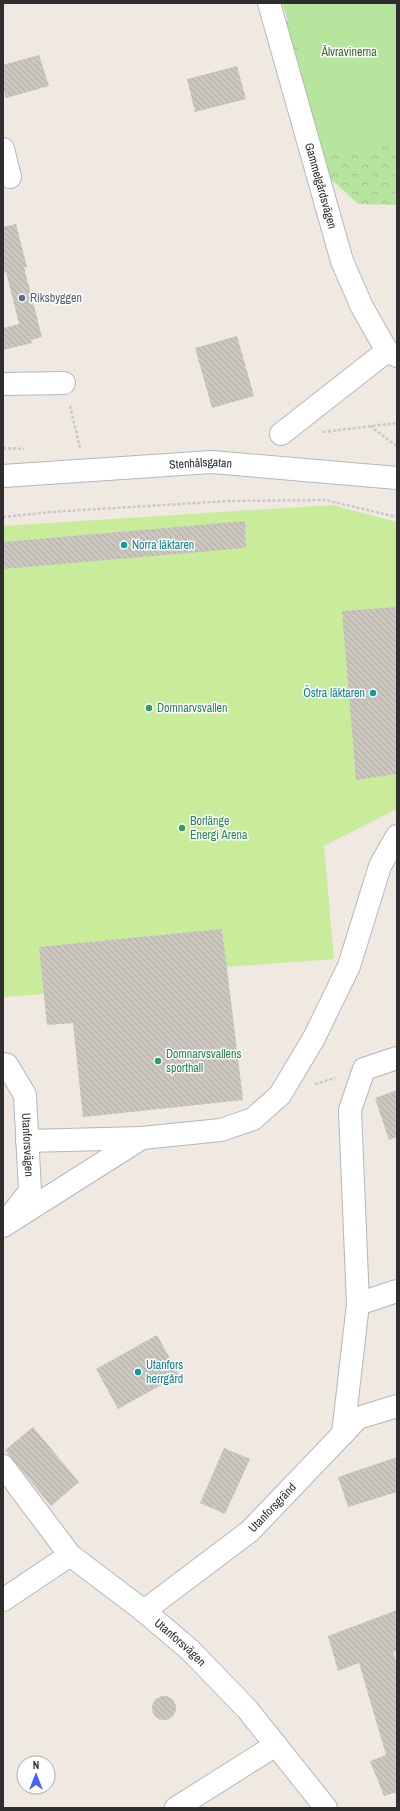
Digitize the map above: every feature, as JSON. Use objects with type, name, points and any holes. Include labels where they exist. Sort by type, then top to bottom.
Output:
[{"type":"street","name":"Gammelgårdsvägen","points":[[269,3],[342,261],[362,307],[392,353]]},
{"type":"street","points":[[3,149],[10,177]]},
{"type":"street","points":[[281,434],[392,353]]},
{"type":"street","points":[[3,384],[64,383]]},
{"type":"street","name":"Stenhålsgatan","points":[[3,476],[212,462],[397,478]]},
{"type":"street","points":[[27,1140],[142,1138],[221,1130],[253,1119],[280,1095],[314,1038],[350,966],[380,866],[397,836]]},
{"type":"street","points":[[343,1434],[358,1304],[350,1110],[364,1069],[397,1058]]},
{"type":"street","name":"Utanforsvägen","points":[[3,1064],[7,1065],[25,1095],[30,1191],[3,1225]]},
{"type":"street","points":[[3,1225],[142,1138]]},
{"type":"street","points":[[358,1304],[397,1291]]},
{"type":"street","name":"Utanforsgränd","points":[[144,1611],[250,1531],[358,1418],[397,1406]]},
{"type":"street","name":"Utanforsvägen","points":[[3,1466],[70,1555],[144,1611],[190,1650],[247,1709],[326,1808]]},
{"type":"street","points":[[3,1600],[70,1555]]},
{"type":"street","points":[[176,1808],[276,1745]]},
{"type":"path","points":[[64,383],[80,450]]},
{"type":"path","points":[[370,426],[397,446]]},
{"type":"path","points":[[3,516],[220,502],[325,500],[397,517]]},
{"type":"path","points":[[280,1095],[364,1069]]},
{"type":"green space","name":"Älvravinerna","points":[[282,3],[397,3],[397,145],[322,155],[306,93],[299,53]]},
{"type":"green space","name":"Älvravinerna","points":[[296,3],[397,3],[397,205],[358,204],[321,170],[284,27]]},
{"type":"green space","name":"Borlänge Energi Arena","points":[[332,505],[397,522],[397,809],[324,846],[334,959],[227,967],[243,1100],[83,1117],[73,1023],[47,1025],[44,994],[3,997],[3,526]]},
{"type":"building","points":[[39,55],[49,86],[6,98],[3,88],[3,65]]},
{"type":"building","points":[[237,66],[246,99],[195,112],[187,79]]},
{"type":"building","name":"Riksbyggen","points":[[16,224],[27,267],[24,267],[42,337],[31,340],[32,343],[3,350],[3,328],[19,324],[6,272],[3,273],[3,227]]},
{"type":"building","points":[[237,336],[254,396],[212,408],[195,348]]},
{"type":"building","name":"Norra läktaren","points":[[245,521],[246,548],[3,569],[3,542]]},
{"type":"building","name":"Östra läktaren","points":[[397,607],[397,774],[356,780],[342,611]]},
{"type":"building","points":[[222,929],[243,1100],[83,1117],[73,1023],[47,1025],[39,947]]},
{"type":"building","points":[[397,1090],[397,1137],[389,1140],[375,1098]]},
{"type":"building","name":"Utanfors herrgård","points":[[157,1335],[179,1375],[118,1409],[96,1369]]},
{"type":"building","points":[[33,1427],[79,1482],[51,1506],[5,1450]]},
{"type":"building","points":[[224,1448],[250,1459],[225,1514],[200,1503]]},
{"type":"building","points":[[397,1457],[397,1492],[348,1507],[338,1477]]},
{"type":"building","points":[[397,1610],[397,1651],[393,1652],[397,1665],[397,1792],[384,1796],[370,1761],[386,1755],[359,1663],[338,1671],[328,1636]]},
{"type":"building","points":[[164,1696],[173,1699],[176,1708],[173,1717],[164,1720],[155,1717],[152,1708],[155,1699]]},
{"type":"place","name":"Riksbyggen","points":[[22,298]]},
{"type":"place","name":"Norra läktaren","points":[[124,545]]},
{"type":"place","name":"Östra läktaren","points":[[373,693]]},
{"type":"place","name":"Domnarvsvallen","points":[[149,708]]},
{"type":"place","name":"Borlänge Energi Arena","points":[[182,828]]},
{"type":"place","name":"Domnarvsvallens sporthall","points":[[158,1061]]},
{"type":"place","name":"Utanfors herrgård","points":[[138,1372]]}]
